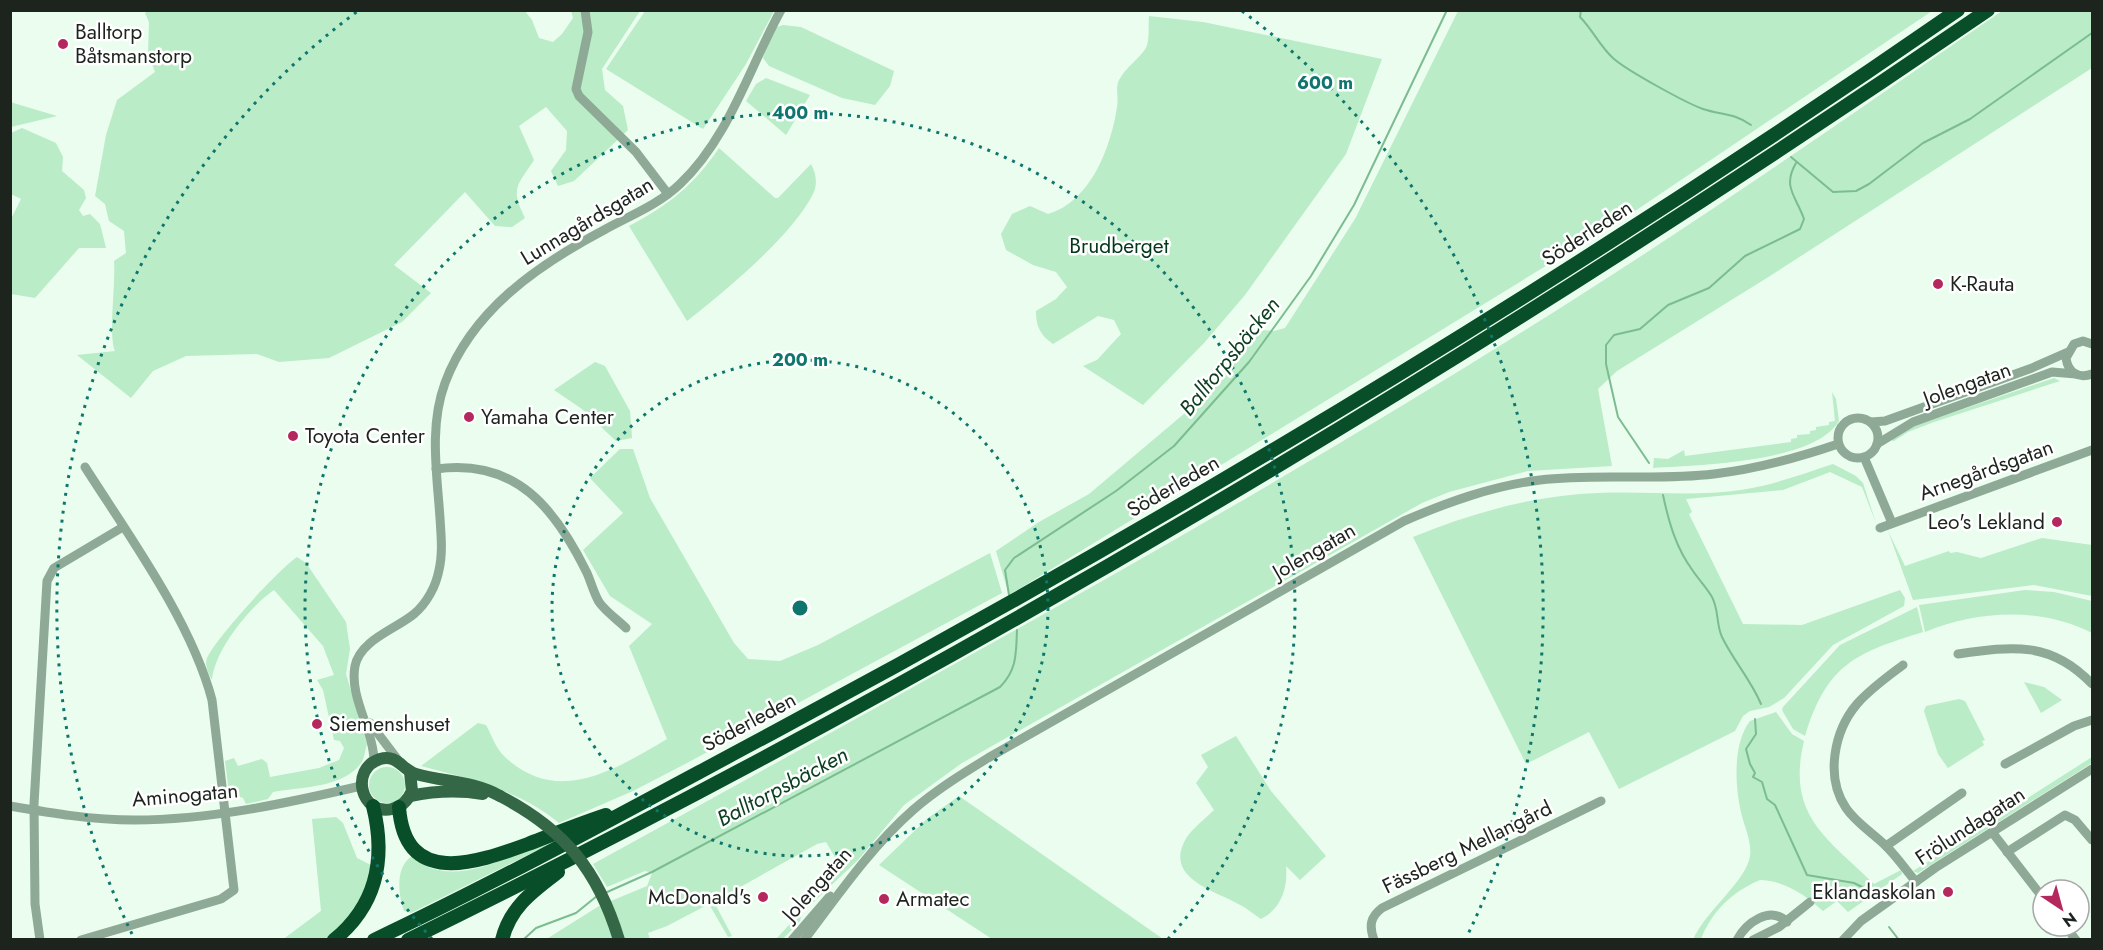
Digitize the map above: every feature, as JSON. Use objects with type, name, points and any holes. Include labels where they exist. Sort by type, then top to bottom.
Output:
[{"type":"highway","name":"Söderleden","points":[[374,939],[648,799],[870,681],[1274,451],[1554,279],[1959,10]]},
{"type":"highway","name":"Söderleden","points":[[408,939],[590,848],[916,674],[1257,480],[1573,286],[1808,133],[1988,10]]},
{"type":"highway","points":[[399,807],[400,824],[410,842],[427,859],[447,865],[494,856],[648,799]]},
{"type":"highway","points":[[333,939],[360,912],[376,878],[380,838],[373,806]]},
{"type":"highway","points":[[502,939],[510,916],[520,902],[590,848]]},
{"type":"main road","points":[[384,759],[398,761],[410,772],[413,781],[410,796],[399,807],[389,810],[373,806],[365,797],[361,786],[363,775],[374,762],[384,759]]},
{"type":"main road","points":[[410,772],[486,788],[540,819],[565,840],[598,884],[619,939]]},
{"type":"main road","points":[[410,796],[436,791],[464,791],[500,796]]},
{"type":"street","points":[[585,10],[588,32],[576,89],[579,96],[636,152],[668,194]]},
{"type":"street","name":"Lunnagårdsgatan","points":[[374,762],[354,676],[356,661],[373,642],[416,613],[436,582],[441,546],[436,469],[437,420],[444,387],[463,348],[509,291],[549,261],[668,194],[707,153],[781,10]]},
{"type":"street","name":"Jolengatan","points":[[1871,422],[1885,421],[2067,352],[2077,343],[2092,343]]},
{"type":"street","points":[[2067,352],[2067,365],[2076,374]]},
{"type":"street","name":"Jolengatan","points":[[1877,444],[1913,422],[2052,372],[2090,375]]},
{"type":"street","points":[[2090,375],[2092,385]]},
{"type":"street","points":[[1862,418],[1871,422],[1877,433],[1877,444],[1864,457],[1848,456],[1838,444],[1839,429],[1847,420],[1862,418]]},
{"type":"street","name":"Jolengatan","points":[[804,939],[871,853],[913,810],[962,774],[1350,551],[1429,510],[1478,493],[1522,482],[1557,478],[1712,475],[1785,462],[1838,444]]},
{"type":"street","name":"Arnegårdsgatan","points":[[1880,528],[2092,450]]},
{"type":"street","points":[[1864,457],[1892,523]]},
{"type":"street","points":[[81,939],[228,897],[234,890],[212,700],[204,672],[160,588],[85,467]]},
{"type":"street","points":[[436,469],[466,467],[494,472],[539,500],[566,533],[600,603],[626,628]]},
{"type":"street","points":[[40,939],[35,904],[35,810],[38,708],[48,576],[62,563],[123,527]]},
{"type":"street","points":[[1958,654],[2006,648],[2045,652],[2071,664],[2092,684]]},
{"type":"street","points":[[1903,666],[1863,698],[1850,714],[1841,730],[1834,766],[1837,790],[1846,809],[1886,846],[1916,882]]},
{"type":"street","name":"Lunnagårdsgatan","points":[[365,716],[398,761]]},
{"type":"street","points":[[2005,764],[2074,726],[2092,720]]},
{"type":"street","name":"Frölundagatan","points":[[1843,939],[1861,921],[1916,882],[2092,769]]},
{"type":"street","name":"Aminogatan","points":[[10,806],[132,820],[225,813],[361,786]]},
{"type":"street","points":[[1886,846],[1962,793]]},
{"type":"street","name":"Fässberg Mellangård","points":[[1374,939],[1371,924],[1373,917],[1382,908],[1600,801]]},
{"type":"street","points":[[2007,852],[2065,815],[2075,820],[2092,840]]},
{"type":"street","points":[[1992,832],[2031,883]]},
{"type":"street","name":"Jolengatan","points":[[792,939],[862,858],[871,853]]},
{"type":"street","points":[[1753,939],[1787,922],[1810,902]]},
{"type":"street","points":[[1737,939],[1752,922],[1765,916],[1776,915],[1787,922]]},
{"type":"green space","points":[[147,11],[525,11],[532,20],[539,38],[553,42],[573,18],[571,11],[640,11],[602,69],[605,90],[623,106],[628,130],[574,181],[558,186],[551,171],[566,150],[567,131],[546,107],[519,126],[534,160],[523,176],[517,193],[525,218],[512,227],[495,226],[465,192],[394,265],[431,293],[402,322],[329,358],[279,362],[257,354],[186,356],[153,371],[131,398],[77,355],[115,351],[112,333],[114,261],[126,253],[124,231],[109,221],[105,204],[95,196],[106,135],[117,100],[155,72],[148,54],[149,22],[145,13]]},
{"type":"green space","points":[[645,11],[774,11],[746,64],[703,129],[606,69]]},
{"type":"green space","points":[[1458,11],[1932,11],[1629,215],[1009,595],[996,551],[1039,522],[1089,494],[1185,413],[1261,330],[1274,331],[1285,328],[1355,219]]},
{"type":"green space","points":[[2002,11],[2092,11],[2092,68],[1770,276],[1617,371],[1598,389],[1612,466],[1528,471],[1449,492],[1422,503],[962,763],[904,805],[858,860],[802,913],[800,921],[783,939],[776,939],[838,872],[836,859],[826,842],[817,844],[719,899],[715,904],[732,936],[728,937],[709,904],[667,926],[648,933],[650,939],[545,940],[599,906],[647,886],[652,873],[645,871],[607,887],[593,864],[1089,588],[1456,373],[1684,228]]},
{"type":"green space","name":"Brudberget","points":[[1149,16],[1203,22],[1382,59],[1346,154],[1245,295],[1204,343],[1143,405],[1083,366],[1097,360],[1121,334],[1114,320],[1098,316],[1053,344],[1042,334],[1038,326],[1036,311],[1056,299],[1067,287],[1056,272],[1033,265],[1006,250],[1001,234],[1012,214],[1030,206],[1048,214],[1063,208],[1087,186],[1104,156],[1110,139],[1119,80],[1146,48]]},
{"type":"green space","points":[[783,25],[801,27],[894,71],[890,86],[875,105],[842,98],[769,66],[763,58],[774,28]]},
{"type":"green space","points":[[766,78],[810,95],[786,135],[746,101],[756,84]]},
{"type":"green space","points":[[10,102],[57,116],[11,127]]},
{"type":"green space","points":[[22,128],[56,143],[63,157],[62,171],[84,190],[86,198],[79,210],[83,216],[90,214],[100,224],[106,248],[79,248],[35,298],[11,294],[11,219],[21,199],[11,194],[11,133]]},
{"type":"green space","points":[[719,148],[775,198],[778,198],[811,164],[816,186],[803,211],[773,245],[738,279],[687,321],[629,226],[680,193],[700,173]]},
{"type":"green space","points":[[595,362],[605,366],[630,411],[632,438],[616,441],[582,409],[554,390]]},
{"type":"green space","points":[[2054,378],[2060,381],[1934,422],[1908,432],[1894,441],[1890,440],[1908,428]]},
{"type":"green space","points":[[1832,392],[1836,399],[1839,421],[1826,435],[1806,446],[1754,459],[1653,468],[1654,458],[1668,459],[1684,450],[1685,456],[1791,442],[1791,439],[1797,438],[1797,435],[1810,434],[1810,431],[1816,430],[1816,427],[1829,425],[1829,422],[1835,421]]},
{"type":"green space","points":[[620,449],[633,449],[650,498],[734,643],[748,659],[780,661],[818,645],[990,553],[1002,593],[687,763],[633,791],[559,823],[511,794],[476,781],[421,766],[478,723],[486,725],[502,754],[522,770],[543,779],[564,781],[606,772],[667,739],[629,646],[652,624],[610,596],[583,550],[623,513],[590,478]]},
{"type":"green space","points":[[1833,464],[1856,476],[1863,483],[1876,523],[1862,487],[1830,472],[1783,490],[1686,499],[1692,512],[1689,514],[1743,624],[1802,625],[1900,590],[1905,598],[1904,606],[1833,645],[1784,698],[1769,707],[1750,711],[1743,716],[1735,731],[1619,789],[1589,732],[1526,764],[1413,537],[1458,520],[1527,501],[1575,494],[1706,493],[1741,490],[1776,482]]},
{"type":"green space","points":[[1888,531],[1905,566],[1949,551],[1981,558],[2042,538],[2092,545],[2092,596],[2034,585],[1913,600]]},
{"type":"green space","points":[[297,557],[306,563],[346,622],[350,649],[346,674],[367,744],[362,762],[344,777],[321,785],[273,792],[268,799],[246,804],[243,798],[229,793],[225,761],[234,758],[238,766],[262,759],[267,763],[270,777],[319,768],[339,760],[344,748],[340,741],[334,740],[323,690],[317,680],[334,675],[323,646],[274,590],[244,618],[226,643],[214,668],[212,680],[206,667],[207,658],[213,648],[234,621],[276,575]]},
{"type":"green space","points":[[2025,590],[2054,592],[2092,601],[2092,633],[2052,619],[2009,614],[1966,619],[1925,632],[1919,605]]},
{"type":"green space","points":[[1917,607],[1923,632],[1879,647],[1847,665],[1823,692],[1805,736],[1793,729],[1782,710],[1783,707],[1840,645]]},
{"type":"green space","points":[[2024,682],[2044,687],[2062,700],[2041,713]]},
{"type":"green space","points":[[1959,699],[1965,701],[1985,740],[1982,741],[1984,745],[1948,768],[1938,754],[1924,711],[1926,706]]},
{"type":"green space","points":[[1776,712],[1792,734],[1804,741],[1800,767],[1801,789],[1806,807],[1826,838],[1874,884],[1901,870],[1902,874],[1848,912],[1837,901],[1823,911],[1810,900],[1786,886],[1760,880],[1741,890],[1724,903],[1711,920],[1701,939],[1693,940],[1706,918],[1747,866],[1750,846],[1742,816],[1737,780],[1740,742],[1750,721]]},
{"type":"green space","points":[[1236,736],[1271,791],[1326,856],[1300,880],[1286,866],[1285,889],[1279,903],[1261,919],[1244,907],[1195,882],[1186,873],[1181,863],[1181,851],[1187,837],[1214,810],[1196,783],[1208,767],[1201,755]]},
{"type":"green space","points":[[2092,757],[2092,763],[1918,873],[1913,871]]},
{"type":"green space","points":[[387,767],[400,772],[405,785],[400,798],[387,803],[374,798],[369,785],[374,772]]},
{"type":"green space","points":[[959,796],[1163,939],[992,939],[879,865],[928,818]]},
{"type":"green space","points":[[336,817],[343,823],[357,858],[373,866],[366,887],[356,907],[325,939],[282,940],[321,911],[312,819]]},
{"type":"green space","points":[[553,838],[556,841],[411,913],[404,911],[399,889],[400,874],[412,856],[427,867],[444,871],[463,871],[481,867]]},
{"type":"waterway","name":"Balltorpsbäcken","points":[[1009,595],[1005,570],[1014,558],[1116,491],[1174,446],[1249,362],[1311,276],[1354,205],[1447,10]]},
{"type":"waterway","points":[[1581,10],[1580,17],[1605,49],[1621,64],[1695,106],[1734,116],[1751,125]]},
{"type":"waterway","points":[[1791,157],[1833,192],[1856,191],[1869,184],[1923,143],[1970,119],[2092,33]]},
{"type":"waterway","points":[[1649,463],[1618,417],[1606,364],[1606,345],[1614,335],[1640,329],[1668,305],[1709,288],[1745,256],[1800,229],[1804,219],[1790,185],[1796,163]]},
{"type":"waterway","points":[[1663,495],[1678,544],[1687,562],[1712,597],[1722,637],[1761,704]]},
{"type":"waterway","name":"Balltorpsbäcken","points":[[605,893],[652,872],[1000,687],[1013,668],[1017,630]]},
{"type":"waterway","points":[[1755,719],[1756,734],[1746,749],[1755,773],[1753,777],[1762,782],[1767,799],[1775,805],[1807,875],[1854,883],[1864,888]]},
{"type":"waterway","name":"Balltorpsbäcken","points":[[523,940],[536,928],[576,913],[597,896]]},
{"type":"waterway","points":[[1889,927],[1899,940]]},
{"type":"place","name":"Balltorp Båtsmanstorp","points":[[63,44]]},
{"type":"place","name":"K-Rauta","points":[[1938,284]]},
{"type":"place","name":"Yamaha Center","points":[[469,417]]},
{"type":"place","name":"Toyota Center","points":[[293,436]]},
{"type":"place","name":"Leo's Lekland","points":[[2057,522]]},
{"type":"place","name":"Siemenshuset","points":[[317,724]]},
{"type":"place","name":"Eklandaskolan","points":[[1948,892]]},
{"type":"place","name":"McDonald's","points":[[763,897]]},
{"type":"place","name":"Armatec","points":[[884,899]]}]
